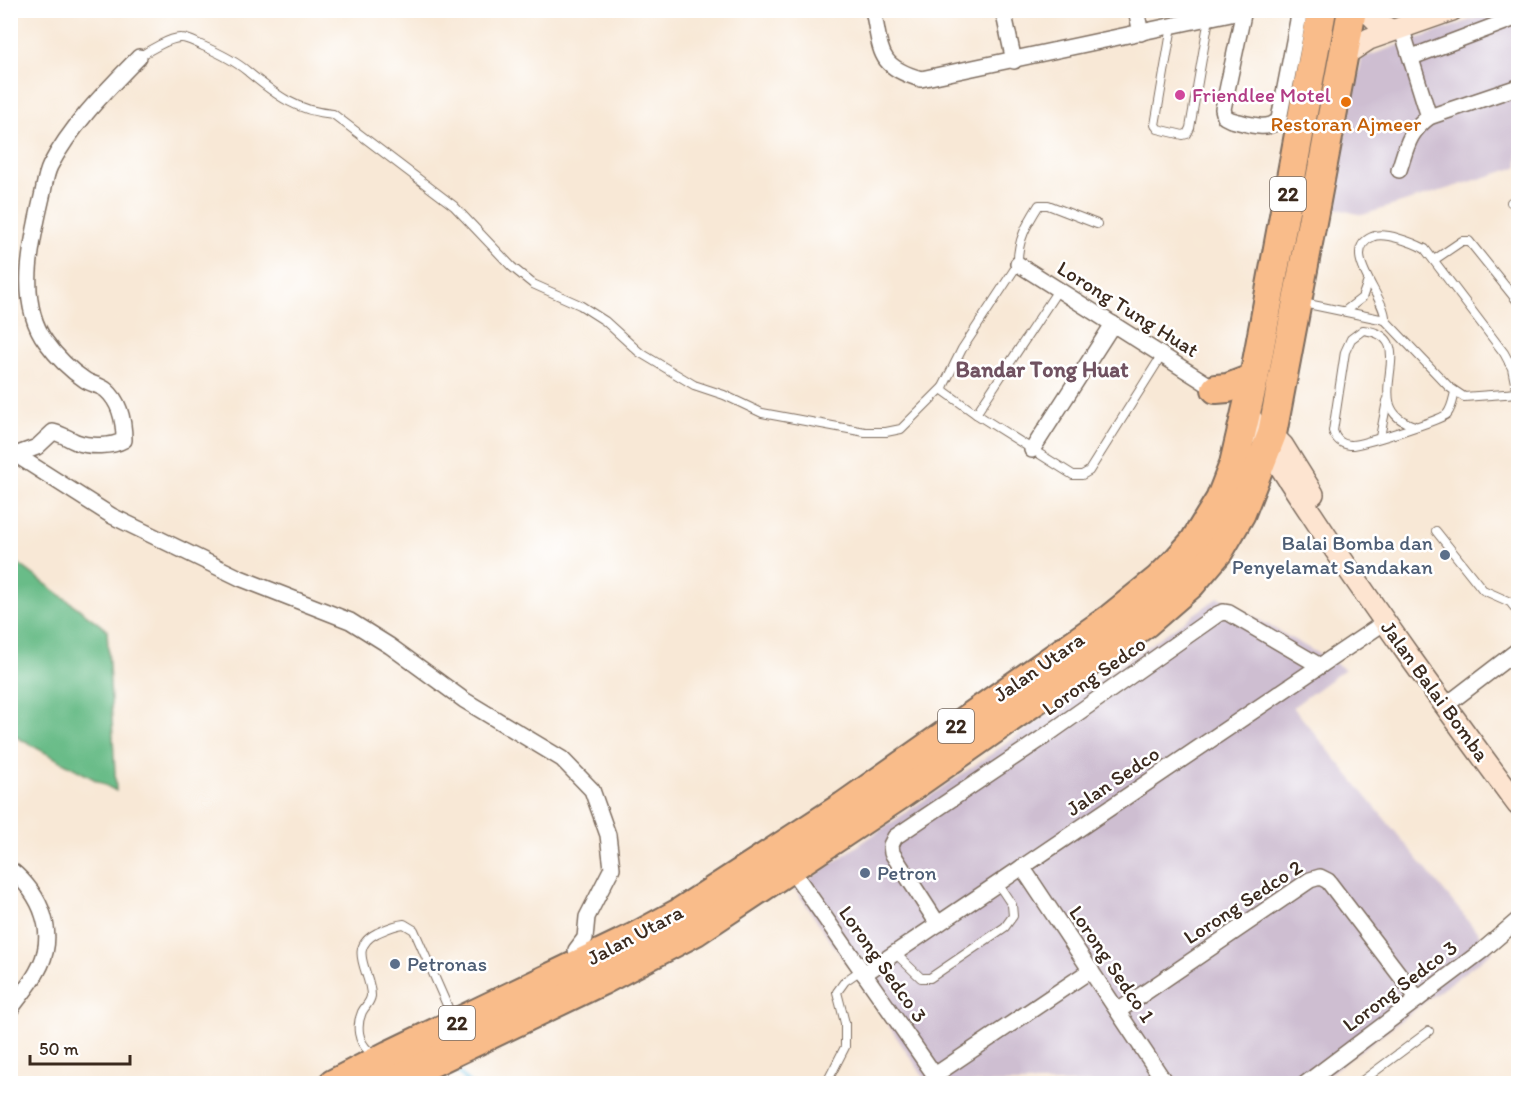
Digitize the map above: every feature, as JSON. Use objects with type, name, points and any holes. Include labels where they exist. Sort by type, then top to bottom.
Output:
[{"type":"highway","name":"Jalan Utara","points":[[387,1083],[420,1075],[635,964],[696,931],[744,900],[788,856],[844,806],[1111,618],[1158,580],[1194,542],[1220,500],[1234,464],[1247,411],[1322,10]]},
{"type":"highway","name":"22","points":[[1299,302],[1352,10]]},
{"type":"highway","name":"Jalan Utara","points":[[333,1083],[579,957],[679,913],[788,856],[1146,623],[1182,592],[1219,551],[1241,513],[1274,446],[1291,425],[1304,344],[1299,302]]},
{"type":"highway","points":[[1216,389],[1228,388],[1254,378]]},
{"type":"highway","points":[[313,1083],[369,1051],[450,1012],[579,957],[588,973],[597,972],[695,920],[744,900]]},
{"type":"highway","points":[[356,1083],[405,1059],[417,1061],[420,1075]]},
{"type":"main road","points":[[1366,10],[1377,22],[1396,29]]},
{"type":"main road","points":[[1343,56],[1359,44],[1452,10]]},
{"type":"main road","name":"Jalan Balai Bomba","points":[[1247,411],[1274,446],[1351,558],[1380,614],[1518,805]]},
{"type":"street","points":[[873,10],[884,60],[900,73],[921,79],[1014,61],[1244,10],[1223,109],[1225,117],[1231,120],[1268,127],[1279,119],[1300,10]]},
{"type":"street","points":[[1003,10],[1014,61]]},
{"type":"street","points":[[1136,10],[1141,33]]},
{"type":"street","points":[[1412,57],[1518,17]]},
{"type":"street","points":[[1396,29],[1412,57],[1429,117]]},
{"type":"street","points":[[13,453],[37,447],[53,432],[77,443],[116,444],[124,440],[124,425],[118,408],[105,390],[86,380],[63,363],[45,341],[33,318],[29,287],[33,244],[49,168],[65,141],[96,101],[139,57]]},
{"type":"street","points":[[1399,170],[1410,136],[1417,126],[1429,117],[1518,87]]},
{"type":"street","name":"Lorong Tung Huat","points":[[1017,264],[1216,389],[1247,411]]},
{"type":"street","points":[[1032,450],[1113,324]]},
{"type":"street","points":[[13,453],[112,516],[240,578],[350,621],[390,646],[464,700],[561,759],[592,790],[608,835],[612,868],[587,917],[585,938],[579,957]]},
{"type":"street","name":"Lorong Sedco","points":[[938,924],[892,853],[891,845],[895,837],[1041,739],[1218,614],[1229,613],[1320,666]]},
{"type":"street","name":"Jalan Sedco","points":[[863,972],[895,953],[1320,666],[1380,614]]},
{"type":"street","points":[[1445,706],[1518,650]]},
{"type":"street","name":"Lorong Sedco 3","points":[[788,856],[863,972],[938,1079]]},
{"type":"street","name":"Lorong Sedco 1","points":[[1022,867],[1166,1083]]},
{"type":"street","points":[[10,869],[22,878],[34,894],[46,920],[48,934],[46,949],[38,971],[10,1010]]},
{"type":"street","name":"Lorong Sedco 2","points":[[1118,1011],[1315,877],[1328,881],[1418,999]]},
{"type":"street","name":"Lorong Sedco 3","points":[[1305,1083],[1483,950],[1518,920]]},
{"type":"street","points":[[938,1079],[1091,970]]},
{"type":"lane","points":[[1172,26],[1155,125],[1158,129],[1183,135],[1187,134],[1190,128],[1209,18]]},
{"type":"lane","points":[[139,57],[174,39],[187,39],[222,54],[246,70],[266,88],[293,105],[315,113],[333,114],[454,206],[512,267],[533,284],[580,305],[605,321],[639,352],[694,385],[724,395],[762,413],[865,432],[901,429],[943,387],[962,350],[1017,264],[1017,249],[1028,222],[1040,205],[1048,205],[1097,224]]},
{"type":"lane","points":[[1299,302],[1385,320],[1455,392],[1464,397],[1518,393],[1509,363],[1425,249],[1416,244],[1375,235],[1366,240],[1360,249],[1368,281],[1384,309],[1385,320]]},
{"type":"lane","points":[[1434,260],[1462,241],[1469,240],[1518,302]]},
{"type":"lane","points":[[1345,311],[1362,298],[1368,281]]},
{"type":"lane","points":[[976,414],[1058,290]]},
{"type":"lane","points":[[1380,437],[1388,397],[1392,359],[1385,338],[1375,332],[1363,330],[1351,339],[1345,352],[1333,431],[1341,443],[1357,445],[1440,419],[1451,407],[1455,392]]},
{"type":"lane","points":[[943,387],[951,397],[1032,450],[1073,475],[1082,475],[1089,471],[1162,355]]},
{"type":"lane","points":[[1509,363],[1518,358]]},
{"type":"lane","points":[[1388,397],[1395,417],[1415,426]]},
{"type":"lane","points":[[1436,531],[1483,590],[1510,602],[1518,612]]},
{"type":"lane","points":[[895,953],[921,978],[930,978],[1005,927],[1013,916],[1012,905],[998,884]]},
{"type":"lane","points":[[369,1051],[362,1045],[358,1029],[371,993],[361,951],[365,942],[386,929],[404,924],[414,930],[450,1012]]},
{"type":"lane","points":[[826,1083],[845,1047],[845,1023],[837,992],[845,981],[863,972]]},
{"type":"lane","points":[[1358,1083],[1429,1031]]},
{"type":"shaded area","points":[[1497,11],[1518,11],[1518,167],[1362,215],[1330,207],[1362,58]]},
{"type":"shaded area","points":[[1219,597],[1345,669],[1293,707],[1493,951],[1317,1083],[928,1083],[795,889]]},
{"type":"green space","points":[[11,558],[107,630],[116,791],[11,734]]},
{"type":"waterway","points":[[456,1070],[470,1084]]},
{"type":"place","name":"Friendlee Motel","points":[[1180,95]]},
{"type":"place","name":"Restoran Ajmeer","points":[[1346,102]]},
{"type":"place","name":"Balai Bomba dan Penyelamat Sandakan","points":[[1445,555]]},
{"type":"place","name":"Petron","points":[[865,873]]},
{"type":"place","name":"Petronas","points":[[395,964]]},
{"type":"district","name":"Bandar Tong Huat","points":[[1042,369]]}]
